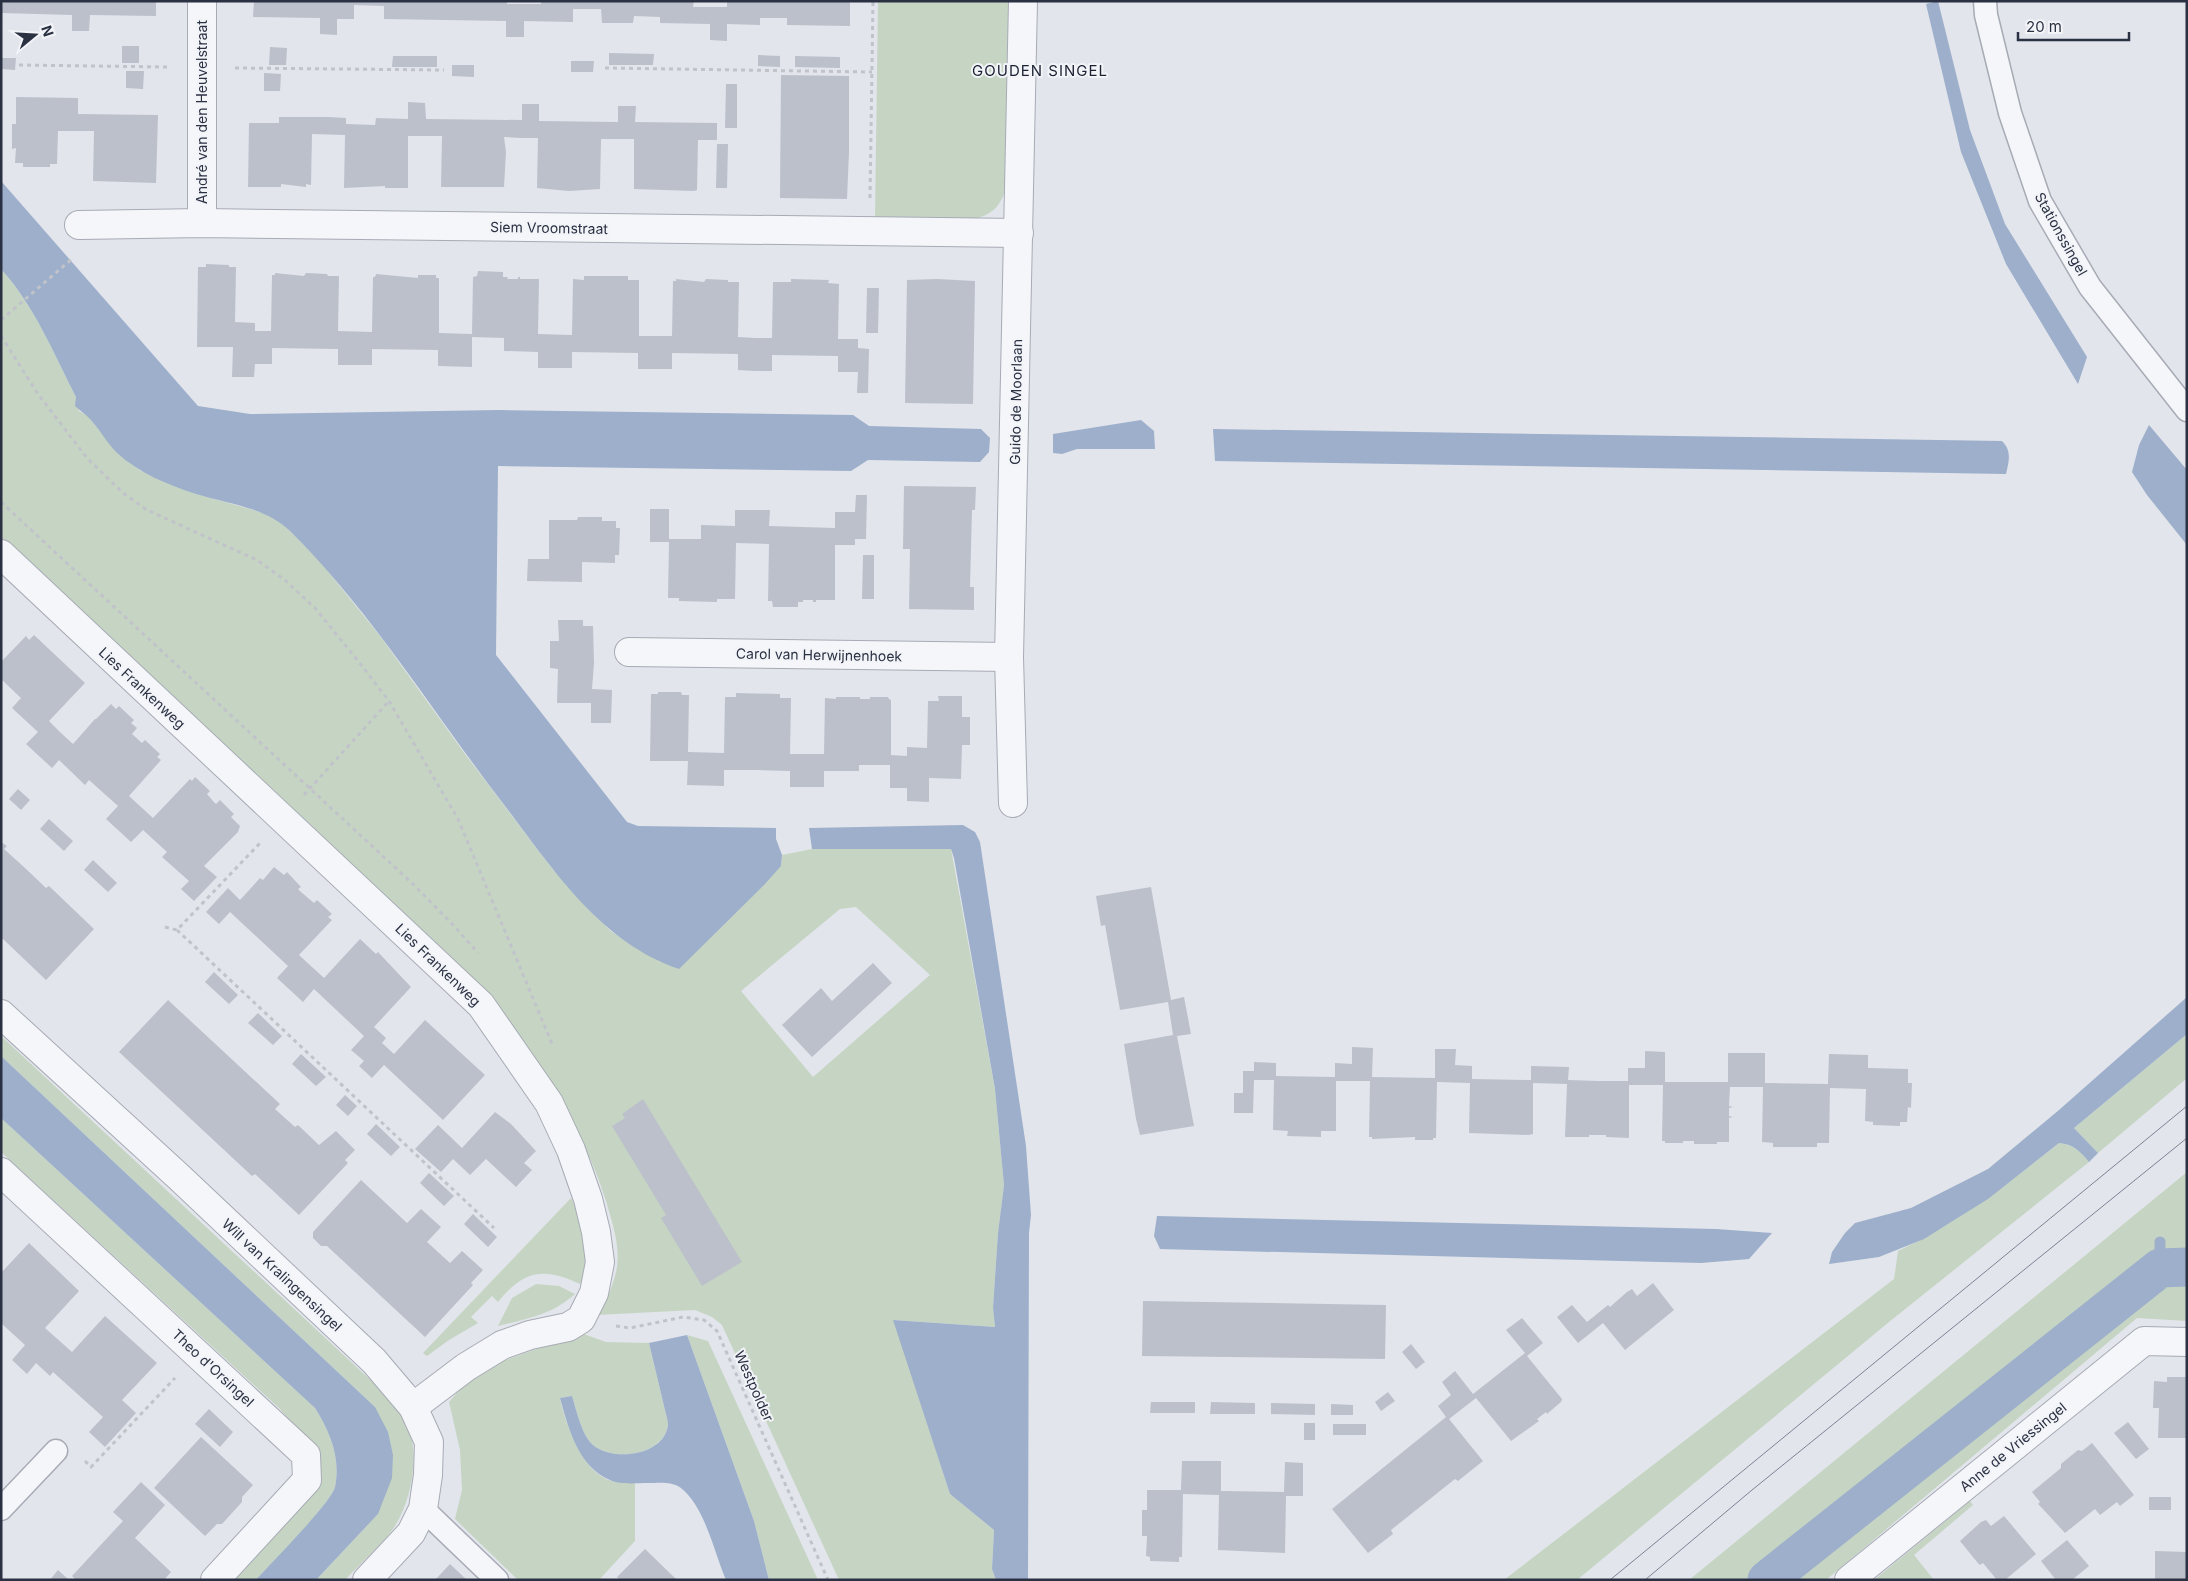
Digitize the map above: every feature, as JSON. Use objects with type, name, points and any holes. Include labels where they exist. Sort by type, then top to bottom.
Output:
[{"type":"street","name":"André van den Heuvelstraat","points":[[202,1],[202,223]]},
{"type":"street","name":"Guido de Moorlaan","points":[[1013,803],[1009,657],[1023,1]]},
{"type":"street","name":"Siem Vroomstraat","points":[[79,225],[202,223],[1019,233]]},
{"type":"street","name":"Lies Frankenweg","points":[[1,554],[480,1005],[550,1103],[571,1150],[588,1199],[596,1232],[600,1262],[594,1292],[581,1319]]},
{"type":"street","name":"Carol van Herwijnenhoek","points":[[629,652],[1009,657]]},
{"type":"street","name":"Will van Kralingensingel","points":[[1,1014],[179,1177],[374,1361],[414,1407],[429,1442],[428,1474],[422,1509],[411,1533],[367,1580]]},
{"type":"street","name":"Theo d'Orsingel","points":[[1,1172],[306,1455],[307,1480],[215,1580]]},
{"type":"street","points":[[414,1407],[466,1367],[502,1345],[530,1335],[568,1327],[581,1319]]},
{"type":"street","name":"Anne de Vriessingel","points":[[1849,1580],[2144,1341],[2187,1342]]},
{"type":"lane","name":"Stationssingel","points":[[1985,1],[1986,15],[2010,113],[2040,201],[2090,287],[2187,410]]},
{"type":"lane","points":[[1,1509],[56,1451]]},
{"type":"lane","points":[[422,1509],[497,1580]]},
{"type":"path","points":[[870,232],[873,1]]},
{"type":"path","points":[[605,68],[872,72]]},
{"type":"path","points":[[1,320],[77,254]]},
{"type":"path","points":[[1,336],[38,394],[81,450],[123,493],[147,510],[256,560],[286,581],[315,608],[389,701],[458,819],[555,1052]]},
{"type":"path","points":[[1,502],[310,788],[389,701]]},
{"type":"path","points":[[177,930],[283,818]]},
{"type":"path","points":[[165,927],[177,930],[494,1228]]},
{"type":"path","name":"Westpolder","points":[[581,1319],[596,1324],[630,1328],[683,1317],[704,1320],[717,1331],[828,1580]]},
{"type":"path","points":[[56,1451],[65,1442],[91,1467],[198,1354]]},
{"type":"green space","points":[[878,1],[1009,1],[1006,185],[1000,202],[992,211],[982,217],[975,219],[875,218]]},
{"type":"green space","points":[[1,269],[24,298],[43,330],[76,397],[79,411],[88,416],[118,454],[141,471],[197,494],[260,512],[276,519],[287,528],[318,559],[380,636],[465,754],[550,866],[591,912],[612,932],[660,962],[781,866],[782,855],[812,849],[951,849],[995,1089],[1004,1185],[998,1233],[993,1308],[995,1327],[894,1320],[950,1494],[994,1530],[992,1569],[996,1580],[839,1580],[722,1325],[712,1317],[695,1310],[596,1315],[614,1280],[618,1258],[613,1225],[606,1201],[593,1165],[559,1099],[493,1009],[445,951],[1,538]],"holes":[[[856,907],[930,975],[813,1077],[741,991],[840,909]]]},
{"type":"green space","points":[[2187,1034],[2187,1078],[2098,1153],[2074,1128]]},
{"type":"green space","points":[[1,1036],[393,1401],[408,1427],[412,1439],[413,1467],[408,1496],[403,1510],[390,1533],[345,1580],[316,1580],[378,1514],[375,1407],[1,1056]]},
{"type":"green space","points":[[1,1118],[315,1408],[320,1417],[333,1446],[337,1466],[335,1487],[312,1519],[256,1580],[232,1580],[309,1498],[309,1443],[280,1409],[1,1152]]},
{"type":"green space","points":[[2059,1143],[2076,1149],[2089,1162],[1889,1322],[1577,1580],[1504,1580],[1894,1279],[1898,1251],[1962,1215],[2001,1188]]},
{"type":"green space","points":[[2187,1172],[2187,1321],[2137,1318],[1826,1580],[1689,1580]]},
{"type":"green space","points":[[571,1198],[585,1227],[588,1269],[580,1284],[555,1275],[535,1275],[526,1278],[507,1291],[498,1302],[492,1296],[471,1317],[478,1323],[427,1356],[423,1353]]},
{"type":"green space","points":[[536,1284],[559,1286],[575,1294],[548,1312],[498,1326],[512,1298]]},
{"type":"green space","points":[[581,1333],[606,1342],[649,1343],[668,1424],[664,1435],[658,1443],[648,1449],[637,1453],[613,1453],[602,1450],[589,1441],[580,1422],[572,1396],[560,1398],[571,1434],[584,1459],[592,1469],[612,1481],[635,1483],[635,1541],[599,1580],[518,1580],[455,1519],[462,1490],[460,1450],[449,1402],[461,1388],[489,1366]]},
{"type":"green space","points":[[687,1335],[708,1341],[818,1580],[769,1580],[754,1521]]},
{"type":"green space","points":[[1970,1501],[1973,1505],[1914,1555],[1934,1580],[1874,1580]]},
{"type":"water","points":[[1938,1],[1970,130],[2005,224],[2087,357],[2078,384],[2006,264],[1961,152],[1926,4]]},
{"type":"water","points":[[1,181],[198,406],[250,414],[499,410],[853,415],[869,426],[981,429],[990,438],[989,452],[980,462],[868,460],[851,471],[498,466],[496,655],[627,822],[638,826],[776,828],[776,839],[782,855],[781,866],[679,969],[651,957],[625,941],[580,901],[541,854],[375,629],[320,562],[290,531],[269,516],[258,511],[185,490],[164,482],[135,467],[117,453],[92,421],[75,406],[76,397],[43,330],[24,298],[1,269]]},
{"type":"water","points":[[1141,420],[1154,431],[1155,449],[1077,449],[1062,454],[1053,453],[1053,434]]},
{"type":"water","points":[[2149,425],[2187,470],[2187,545],[2147,495],[2132,472],[2139,445]]},
{"type":"water","points":[[1213,429],[2002,441],[2009,456],[2006,474],[1215,461]]},
{"type":"water","points":[[963,825],[975,832],[980,842],[1026,1146],[1031,1215],[1029,1233],[1028,1580],[996,1580],[992,1569],[994,1530],[950,1494],[893,1320],[995,1327],[993,1308],[998,1233],[1004,1185],[995,1089],[954,858],[951,849],[812,849],[809,828]]},
{"type":"water","points":[[2187,997],[2187,1034],[2074,1128],[2098,1153],[2089,1162],[2076,1149],[2059,1143],[1988,1199],[1924,1239],[1879,1257],[1829,1264],[1832,1252],[1845,1233],[1855,1223],[1911,1208],[1988,1169],[2059,1110]]},
{"type":"water","points":[[1,1056],[375,1407],[388,1432],[393,1455],[392,1478],[378,1514],[316,1580],[256,1580],[312,1519],[335,1487],[337,1466],[333,1446],[330,1436],[315,1408],[1,1118]]},
{"type":"water","points":[[1157,1216],[1716,1229],[1772,1233],[1749,1259],[1701,1263],[1160,1249],[1154,1236]]},
{"type":"water","points":[[687,1335],[754,1521],[769,1580],[726,1580],[703,1518],[689,1496],[681,1488],[669,1483],[619,1483],[610,1480],[590,1466],[582,1456],[571,1433],[560,1398],[572,1396],[580,1422],[589,1441],[593,1445],[602,1450],[624,1454],[636,1453],[657,1444],[664,1435],[668,1423],[649,1343]]},
{"type":"building","points":[[1,1],[156,1],[156,16],[90,15],[89,31],[72,31],[72,15],[1,13]]},
{"type":"building","points":[[254,1],[507,1],[507,4],[541,4],[541,1],[694,1],[693,7],[727,7],[727,1],[850,1],[850,26],[787,25],[787,18],[760,18],[760,25],[727,24],[727,41],[710,40],[710,24],[660,23],[660,17],[634,16],[633,23],[602,23],[601,9],[573,9],[573,22],[524,21],[524,37],[506,37],[506,21],[384,19],[384,6],[354,5],[354,19],[337,19],[337,35],[320,34],[320,18],[253,17]]},
{"type":"building","points":[[122,46],[139,46],[139,63],[122,63]]},
{"type":"building","points":[[270,47],[287,48],[286,65],[269,65]]},
{"type":"building","points":[[609,53],[654,54],[653,65],[609,65]]},
{"type":"building","points":[[758,55],[780,56],[780,67],[758,66]]},
{"type":"building","points":[[393,56],[437,56],[437,67],[392,67]]},
{"type":"building","points":[[795,56],[840,57],[840,68],[795,67]]},
{"type":"building","points":[[1,58],[16,58],[15,70],[1,69]]},
{"type":"building","points":[[571,61],[594,61],[593,72],[571,72]]},
{"type":"building","points":[[452,65],[474,65],[474,77],[452,76]]},
{"type":"building","points":[[126,71],[144,71],[143,89],[126,88]]},
{"type":"building","points":[[264,73],[281,74],[280,91],[264,91]]},
{"type":"building","points":[[781,75],[849,76],[847,199],[780,198]]},
{"type":"building","points":[[726,84],[737,84],[737,128],[725,128]]},
{"type":"building","points":[[16,97],[78,98],[78,114],[158,115],[156,183],[93,181],[94,131],[58,131],[57,164],[50,164],[50,167],[23,167],[23,163],[15,163],[16,148],[12,149],[12,124],[16,124]]},
{"type":"building","points":[[408,102],[425,103],[426,119],[522,120],[522,104],[539,104],[539,121],[618,122],[618,106],[636,106],[635,122],[717,123],[717,140],[698,140],[697,190],[694,191],[634,189],[634,139],[601,139],[600,189],[569,191],[537,188],[538,138],[504,137],[506,152],[504,187],[441,187],[442,136],[408,136],[408,188],[385,188],[385,186],[344,188],[345,135],[312,134],[311,185],[306,184],[306,187],[281,184],[281,187],[248,187],[249,123],[279,123],[279,117],[329,117],[346,118],[346,124],[375,125],[376,118],[408,119]]},
{"type":"building","points":[[717,144],[728,144],[727,188],[716,188]]},
{"type":"building","points":[[206,264],[236,267],[235,322],[255,323],[255,331],[271,331],[272,275],[275,275],[275,273],[304,276],[306,273],[339,276],[338,331],[372,332],[373,277],[376,274],[418,278],[418,275],[436,275],[436,278],[439,278],[439,333],[472,334],[473,277],[477,276],[478,271],[503,272],[503,277],[508,277],[507,279],[518,279],[520,277],[520,279],[539,279],[538,334],[572,335],[573,279],[584,280],[584,276],[628,276],[628,280],[639,280],[639,336],[672,336],[673,281],[676,281],[676,279],[704,282],[706,279],[728,280],[728,282],[739,282],[738,337],[755,338],[772,338],[773,282],[791,282],[791,279],[829,280],[828,283],[839,284],[838,339],[858,339],[858,348],[869,349],[868,393],[857,393],[858,372],[838,372],[838,356],[772,355],[772,371],[755,371],[738,370],[738,354],[672,353],[672,369],[638,369],[638,353],[572,352],[572,368],[538,368],[538,352],[504,351],[504,338],[472,337],[472,367],[438,366],[438,350],[372,349],[372,365],[338,365],[338,349],[272,348],[272,364],[255,364],[254,377],[232,377],[233,347],[197,347],[198,267],[206,267]]},
{"type":"building","points":[[907,280],[975,281],[973,404],[905,403]]},
{"type":"building","points":[[867,288],[879,288],[878,333],[866,333]]},
{"type":"building","points":[[904,486],[976,487],[975,510],[972,510],[970,587],[974,587],[974,610],[909,609],[910,549],[903,549]]},
{"type":"building","points":[[856,495],[867,495],[866,539],[855,539],[855,545],[835,545],[835,600],[816,600],[816,602],[813,602],[813,600],[803,600],[803,602],[798,602],[798,607],[773,607],[772,601],[768,601],[769,544],[736,543],[735,599],[717,599],[717,602],[679,601],[679,598],[668,598],[669,542],[650,542],[650,509],[669,509],[669,539],[701,539],[701,525],[735,526],[735,510],[770,510],[769,526],[835,528],[835,512],[855,512]]},
{"type":"building","points":[[578,517],[602,517],[602,521],[616,521],[616,528],[620,528],[619,555],[615,555],[615,563],[582,562],[582,582],[527,581],[528,559],[549,559],[549,520],[577,520]]},
{"type":"building","points":[[863,555],[874,555],[874,599],[862,599]]},
{"type":"building","points":[[558,620],[583,620],[583,626],[593,626],[594,663],[592,689],[612,690],[611,723],[591,723],[591,703],[557,703],[558,669],[550,668],[550,641],[559,641]]},
{"type":"building","points":[[34,635],[85,683],[49,721],[61,733],[73,744],[111,704],[116,709],[119,706],[134,720],[131,723],[137,728],[132,734],[142,743],[145,740],[160,754],[157,757],[161,760],[129,796],[153,818],[190,779],[192,781],[195,777],[210,791],[207,794],[216,804],[220,800],[234,814],[231,817],[240,826],[238,832],[204,866],[217,877],[194,901],[181,889],[189,881],[162,857],[167,852],[143,830],[131,842],[106,819],[118,806],[89,780],[85,785],[59,760],[52,768],[26,744],[38,732],[12,708],[21,698],[1,679],[1,662],[26,636],[29,640]]},
{"type":"building","points":[[658,692],[681,692],[682,695],[689,695],[688,752],[724,753],[725,697],[736,697],[736,693],[780,694],[780,698],[791,698],[790,754],[824,754],[825,698],[836,699],[836,697],[870,699],[870,697],[888,697],[891,700],[891,755],[907,756],[907,747],[927,748],[928,701],[939,701],[938,696],[962,696],[962,717],[970,717],[970,745],[962,745],[961,779],[929,778],[929,802],[907,801],[907,788],[890,788],[890,765],[859,765],[859,771],[824,771],[824,787],[790,787],[790,771],[757,770],[724,770],[724,786],[687,785],[688,761],[650,761],[651,694],[658,694]]},
{"type":"building","points":[[18,789],[30,800],[21,810],[9,799]]},
{"type":"building","points":[[49,819],[73,841],[64,851],[40,829]]},
{"type":"building","points":[[1,842],[7,846],[4,849],[46,888],[49,886],[94,929],[46,980],[3,939],[1,941]]},
{"type":"building","points":[[93,860],[117,883],[108,892],[84,870]]},
{"type":"building","points":[[274,867],[284,875],[287,872],[301,887],[298,889],[301,892],[314,903],[317,900],[332,914],[328,917],[332,920],[299,955],[324,978],[360,939],[376,954],[378,952],[411,987],[374,1027],[386,1038],[382,1043],[394,1054],[425,1020],[485,1075],[443,1120],[384,1065],[372,1078],[359,1066],[364,1061],[351,1050],[364,1036],[314,989],[303,1002],[277,978],[288,966],[230,912],[219,924],[206,912],[228,888],[240,900],[260,878],[263,880]]},
{"type":"building","points":[[1151,887],[1171,1000],[1184,997],[1191,1034],[1177,1036],[1194,1126],[1140,1135],[1124,1044],[1173,1035],[1168,1002],[1120,1010],[1105,925],[1101,926],[1096,896]]},
{"type":"building","points":[[873,963],[892,983],[812,1057],[782,1025],[821,988],[832,1001]]},
{"type":"building","points":[[214,972],[238,995],[229,1004],[205,982]]},
{"type":"building","points":[[168,1000],[280,1104],[275,1109],[295,1127],[298,1125],[319,1145],[336,1131],[355,1150],[345,1160],[348,1163],[299,1215],[255,1174],[252,1176],[119,1052]]},
{"type":"building","points":[[258,1013],[282,1036],[273,1045],[248,1023]]},
{"type":"building","points":[[1352,1047],[1373,1048],[1372,1077],[1435,1078],[1435,1049],[1456,1049],[1455,1065],[1472,1066],[1472,1079],[1531,1080],[1531,1066],[1569,1067],[1568,1080],[1628,1081],[1628,1068],[1645,1068],[1645,1051],[1665,1052],[1665,1082],[1728,1082],[1728,1053],[1765,1053],[1765,1083],[1828,1084],[1829,1054],[1868,1055],[1868,1068],[1908,1069],[1908,1083],[1912,1083],[1911,1108],[1908,1107],[1907,1122],[1900,1122],[1900,1126],[1873,1125],[1873,1122],[1865,1121],[1866,1089],[1830,1088],[1829,1143],[1817,1143],[1817,1147],[1773,1147],[1773,1143],[1762,1142],[1763,1087],[1730,1087],[1729,1106],[1733,1107],[1729,1108],[1729,1116],[1733,1117],[1729,1118],[1729,1142],[1717,1142],[1717,1144],[1694,1144],[1694,1141],[1665,1143],[1665,1141],[1662,1141],[1663,1085],[1629,1085],[1629,1138],[1606,1137],[1606,1135],[1565,1137],[1567,1084],[1533,1083],[1533,1134],[1528,1135],[1469,1133],[1470,1083],[1437,1082],[1436,1138],[1433,1138],[1433,1140],[1415,1140],[1415,1137],[1372,1139],[1372,1137],[1369,1137],[1370,1081],[1336,1081],[1336,1131],[1321,1131],[1321,1137],[1287,1136],[1288,1131],[1273,1130],[1274,1080],[1254,1080],[1253,1113],[1234,1113],[1234,1093],[1243,1093],[1243,1071],[1254,1071],[1254,1062],[1276,1063],[1276,1076],[1335,1077],[1335,1063],[1352,1064]]},
{"type":"building","points":[[301,1054],[326,1077],[316,1086],[292,1064]]},
{"type":"building","points":[[345,1095],[357,1106],[348,1116],[336,1105]]},
{"type":"building","points":[[643,1099],[742,1262],[702,1286],[661,1218],[666,1215],[612,1126],[625,1118],[622,1114]]},
{"type":"building","points":[[495,1112],[511,1124],[536,1151],[524,1163],[532,1170],[516,1187],[486,1159],[470,1175],[453,1159],[441,1172],[415,1149],[438,1125],[462,1148]]},
{"type":"building","points":[[376,1124],[400,1147],[391,1156],[367,1134]]},
{"type":"building","points":[[429,1173],[454,1196],[444,1206],[420,1183]]},
{"type":"building","points":[[361,1180],[407,1223],[421,1209],[441,1227],[427,1242],[450,1263],[462,1251],[483,1270],[471,1283],[473,1285],[425,1337],[327,1246],[321,1246],[313,1238],[313,1232]]},
{"type":"building","points":[[473,1214],[497,1237],[488,1247],[464,1224]]},
{"type":"building","points":[[29,1243],[79,1291],[45,1328],[72,1352],[105,1316],[157,1363],[122,1400],[136,1413],[105,1447],[89,1432],[103,1417],[53,1372],[50,1376],[36,1363],[27,1374],[12,1360],[25,1345],[1,1323],[1,1273]]},
{"type":"building","points":[[1653,1283],[1674,1310],[1625,1350],[1603,1323],[1578,1343],[1557,1317],[1572,1305],[1587,1322],[1608,1305],[1610,1307],[1632,1289],[1637,1296]]},
{"type":"building","points":[[1143,1301],[1386,1305],[1385,1359],[1142,1356]]},
{"type":"building","points":[[1522,1318],[1543,1343],[1527,1356],[1562,1399],[1561,1402],[1511,1441],[1476,1398],[1449,1419],[1483,1461],[1458,1481],[1455,1479],[1391,1530],[1393,1534],[1368,1553],[1332,1509],[1446,1417],[1438,1406],[1451,1395],[1442,1382],[1455,1371],[1473,1394],[1525,1353],[1506,1330]]},
{"type":"building","points":[[1411,1344],[1425,1362],[1416,1369],[1402,1352]]},
{"type":"building","points":[[2167,1377],[2187,1377],[2187,1438],[2158,1438],[2159,1408],[2153,1408],[2154,1381],[2167,1382]]},
{"type":"building","points":[[1388,1392],[1395,1401],[1381,1411],[1375,1402]]},
{"type":"building","points":[[1151,1402],[1195,1402],[1195,1413],[1150,1413]]},
{"type":"building","points":[[1211,1402],[1255,1403],[1255,1414],[1210,1414]]},
{"type":"building","points":[[1271,1403],[1315,1404],[1315,1415],[1271,1414]]},
{"type":"building","points":[[1331,1404],[1353,1405],[1353,1415],[1331,1415]]},
{"type":"building","points":[[209,1409],[233,1432],[220,1447],[195,1424]]},
{"type":"building","points":[[2128,1422],[2149,1449],[2136,1459],[2114,1433]]},
{"type":"building","points":[[1304,1423],[1315,1423],[1315,1440],[1304,1440]]},
{"type":"building","points":[[1333,1424],[1366,1424],[1366,1435],[1333,1435]]},
{"type":"building","points":[[201,1437],[253,1485],[242,1497],[242,1502],[222,1524],[217,1524],[205,1536],[154,1488]]},
{"type":"building","points":[[2092,1443],[2134,1495],[2120,1506],[2117,1502],[2100,1515],[2095,1509],[2065,1533],[2038,1504],[2040,1502],[2032,1492],[2061,1468],[2061,1464],[2078,1450],[2082,1451]]},
{"type":"building","points":[[1182,1461],[1221,1461],[1221,1491],[1284,1492],[1285,1462],[1303,1463],[1303,1496],[1286,1496],[1285,1553],[1218,1550],[1219,1495],[1183,1494],[1182,1557],[1179,1557],[1179,1562],[1150,1561],[1150,1557],[1146,1556],[1147,1536],[1142,1536],[1142,1510],[1147,1510],[1147,1490],[1181,1490]]},
{"type":"building","points":[[141,1482],[165,1505],[135,1538],[171,1572],[164,1580],[76,1580],[72,1576],[123,1521],[113,1512]]},
{"type":"building","points":[[2149,1497],[2171,1497],[2171,1510],[2149,1510]]},
{"type":"building","points":[[2004,1516],[2036,1554],[2005,1580],[1997,1580],[1983,1563],[1980,1565],[1977,1562],[1960,1541],[1981,1522],[1986,1520],[1991,1526]]},
{"type":"building","points":[[2067,1540],[2089,1566],[2072,1580],[2056,1580],[2041,1561]]},
{"type":"building","points":[[645,1549],[677,1580],[620,1580],[617,1577]]},
{"type":"building","points":[[2155,1551],[2187,1552],[2187,1580],[2155,1580]]},
{"type":"building","points":[[450,1564],[467,1580],[435,1580]]},
{"type":"building","points":[[58,1570],[69,1580],[50,1580]]},
{"type":"waterway","points":[[2160,1242],[2160,1268]]},
{"type":"waterway","points":[[1767,1580],[2160,1268],[2187,1267]]},
{"type":"tram line","points":[[1610,1580],[2187,1106]]},
{"type":"tram line","points":[[1645,1580],[1752,1490],[2187,1138]]},
{"type":"district","name":"GOUDEN SINGEL","points":[[1040,71]]}]
